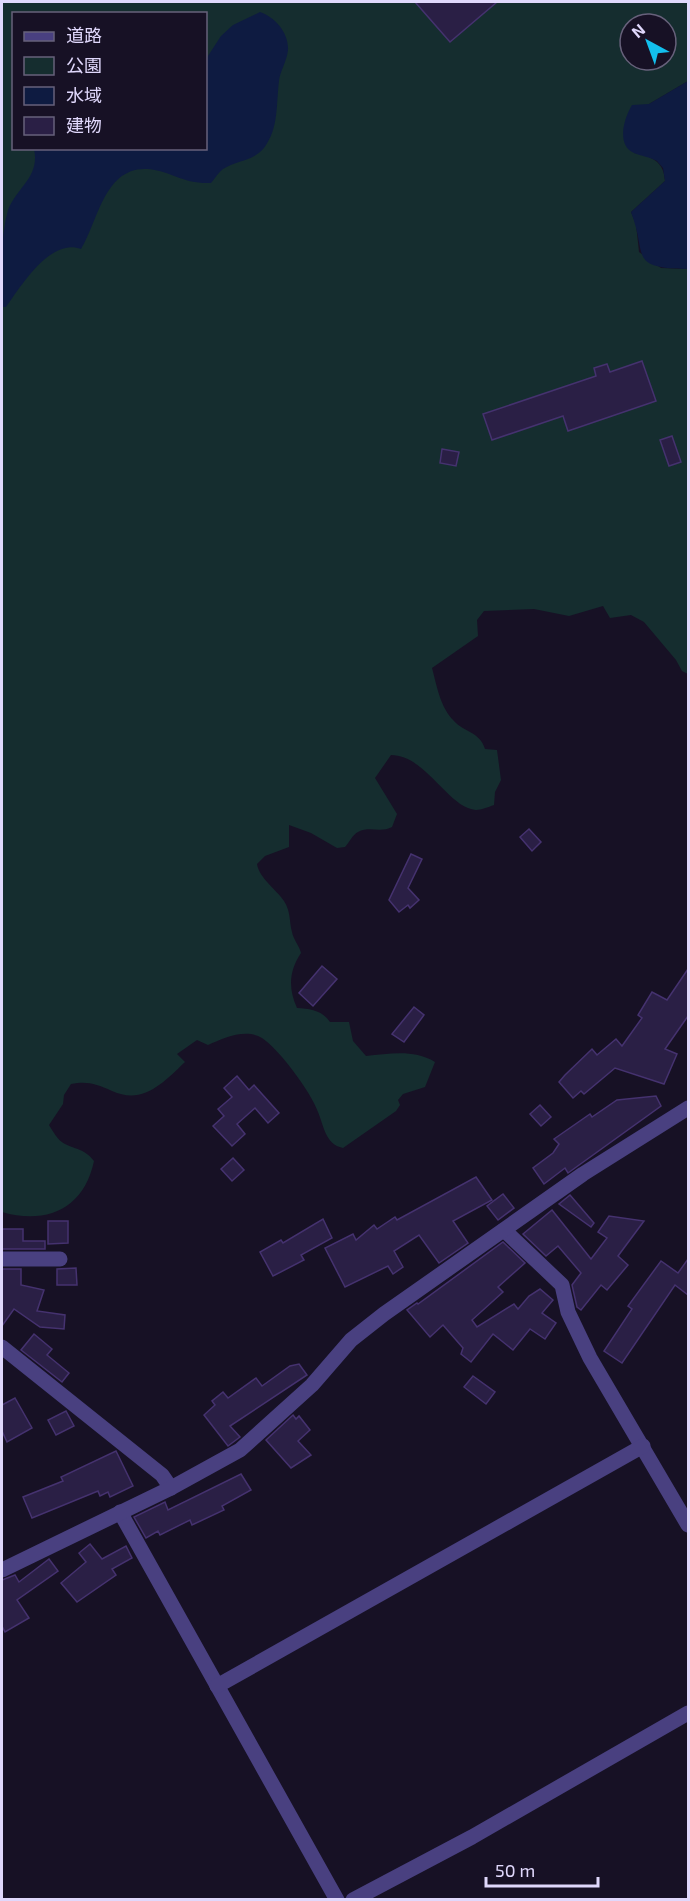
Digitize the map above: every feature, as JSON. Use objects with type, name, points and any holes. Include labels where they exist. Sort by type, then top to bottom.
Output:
[{"type":"street","points":[[2,1570],[225,1460],[255,1439],[312,1385],[351,1340],[417,1290],[583,1174],[688,1108]]},
{"type":"street","points":[[504,1230],[562,1285],[568,1312],[590,1358],[643,1446],[684,1505],[688,1525]]},
{"type":"street","points":[[2,1259],[60,1259]]},
{"type":"street","points":[[2,1347],[162,1475],[171,1488]]},
{"type":"street","points":[[217,1686],[643,1446]]},
{"type":"street","points":[[120,1512],[337,1899]]},
{"type":"street","points":[[353,1899],[472,1837],[688,1713]]},
{"type":"green space","points":[[2,2],[688,2],[688,81],[649,104],[634,153],[656,161],[662,169],[665,181],[631,212],[636,224],[639,252],[661,268],[688,269],[688,674],[682,671],[676,660],[644,622],[631,615],[610,618],[603,606],[569,616],[534,609],[484,611],[477,620],[478,636],[432,668],[440,696],[449,715],[458,725],[476,736],[485,749],[497,750],[501,780],[495,792],[494,805],[478,810],[466,807],[456,801],[415,763],[404,757],[391,755],[375,778],[397,814],[392,827],[362,830],[354,835],[345,847],[337,848],[311,833],[289,825],[289,847],[265,856],[257,864],[261,874],[286,905],[293,935],[301,953],[294,966],[291,980],[297,1008],[319,1013],[330,1022],[349,1022],[353,1041],[366,1056],[410,1054],[435,1062],[425,1087],[403,1094],[398,1100],[400,1105],[396,1111],[343,1148],[329,1139],[318,1112],[302,1083],[277,1051],[262,1038],[242,1034],[208,1045],[197,1040],[177,1054],[185,1062],[160,1084],[143,1094],[123,1095],[92,1084],[71,1084],[64,1095],[63,1104],[49,1125],[62,1142],[84,1152],[94,1161],[89,1178],[82,1191],[72,1202],[48,1214],[18,1216],[2,1212]]},
{"type":"water","points":[[260,12],[266,14],[280,26],[288,44],[280,77],[275,124],[264,148],[254,156],[223,169],[211,183],[192,182],[148,169],[133,170],[121,176],[104,198],[81,249],[70,247],[59,250],[48,257],[28,276],[6,307],[2,307],[5,221],[12,202],[34,167],[34,150],[207,150],[207,57],[221,36],[233,25]]},
{"type":"water","points":[[688,81],[688,269],[656,266],[643,257],[631,212],[665,181],[663,168],[657,161],[628,149],[623,138],[623,131],[632,105],[649,104]]},
{"type":"building","points":[[415,2],[497,2],[450,42]]},
{"type":"building","points":[[642,361],[656,401],[568,431],[563,416],[492,440],[483,414],[596,376],[594,368],[607,364],[610,372]]},
{"type":"building","points":[[672,436],[681,462],[669,466],[660,440]]},
{"type":"building","points":[[442,449],[459,452],[456,466],[440,463]]},
{"type":"building","points":[[529,829],[541,842],[532,851],[520,837]]},
{"type":"building","points":[[411,854],[422,859],[408,888],[419,900],[410,908],[408,905],[399,912],[389,900]]},
{"type":"building","points":[[322,966],[337,979],[313,1006],[299,993]]},
{"type":"building","points":[[688,969],[688,1016],[665,1049],[677,1054],[664,1084],[615,1068],[584,1094],[581,1091],[573,1098],[559,1082],[565,1075],[592,1049],[597,1055],[616,1039],[622,1046],[642,1018],[638,1015],[652,992],[667,1000]]},
{"type":"building","points":[[414,1007],[424,1015],[404,1042],[392,1034]]},
{"type":"building","points":[[237,1076],[249,1090],[254,1085],[279,1113],[268,1123],[255,1108],[237,1124],[245,1134],[232,1146],[213,1126],[224,1116],[218,1109],[232,1097],[224,1088]]},
{"type":"building","points":[[656,1096],[661,1106],[568,1173],[565,1168],[544,1184],[533,1168],[553,1153],[559,1144],[554,1139],[590,1114],[592,1117],[617,1100]]},
{"type":"building","points":[[540,1105],[551,1117],[541,1126],[530,1114]]},
{"type":"building","points":[[233,1158],[244,1170],[232,1181],[221,1169]]},
{"type":"building","points":[[476,1177],[492,1200],[453,1221],[468,1243],[439,1263],[419,1235],[394,1251],[403,1267],[393,1274],[388,1266],[345,1287],[325,1248],[353,1234],[356,1240],[374,1225],[377,1229],[395,1217],[397,1220]]},
{"type":"building","points":[[503,1194],[514,1208],[498,1220],[487,1206]]},
{"type":"building","points":[[570,1195],[594,1223],[591,1227],[559,1204]]},
{"type":"building","points":[[552,1210],[591,1259],[607,1238],[598,1232],[609,1216],[644,1221],[618,1256],[628,1265],[607,1290],[601,1285],[581,1310],[577,1307],[572,1285],[581,1273],[558,1246],[546,1256],[523,1234]]},
{"type":"building","points":[[323,1219],[332,1238],[301,1255],[304,1260],[273,1276],[260,1252],[281,1240],[283,1243]]},
{"type":"building","points":[[48,1221],[68,1221],[68,1243],[48,1244]]},
{"type":"building","points":[[2,1229],[23,1229],[23,1241],[45,1241],[45,1249],[2,1249]]},
{"type":"building","points":[[503,1242],[525,1263],[498,1287],[503,1292],[472,1320],[477,1327],[514,1304],[518,1309],[529,1296],[540,1289],[553,1300],[542,1313],[556,1323],[545,1339],[530,1329],[513,1350],[493,1334],[471,1362],[461,1354],[463,1348],[443,1325],[430,1337],[407,1310]]},
{"type":"building","points":[[688,1259],[688,1295],[675,1285],[622,1363],[604,1351],[632,1309],[628,1306],[661,1261],[678,1273]]},
{"type":"building","points":[[76,1268],[77,1285],[57,1285],[57,1269]]},
{"type":"building","points":[[2,1269],[21,1269],[21,1285],[44,1290],[37,1311],[65,1315],[64,1329],[40,1327],[14,1309],[2,1326]]},
{"type":"building","points":[[34,1334],[52,1349],[47,1355],[69,1373],[62,1382],[21,1350]]},
{"type":"building","points":[[299,1364],[307,1375],[230,1426],[240,1437],[228,1446],[204,1415],[215,1405],[212,1401],[223,1392],[228,1398],[256,1378],[262,1386],[290,1366]]},
{"type":"building","points":[[473,1376],[495,1392],[486,1404],[464,1387]]},
{"type":"building","points":[[15,1398],[32,1428],[7,1442],[2,1431],[2,1405]]},
{"type":"building","points":[[66,1411],[74,1426],[56,1435],[48,1420]]},
{"type":"building","points":[[293,1415],[296,1419],[299,1416],[310,1430],[298,1441],[311,1455],[291,1468],[266,1440]]},
{"type":"building","points":[[116,1451],[133,1486],[110,1497],[108,1492],[100,1496],[98,1491],[32,1518],[23,1497],[63,1481],[61,1477]]},
{"type":"building","points":[[241,1474],[251,1490],[222,1506],[224,1510],[192,1525],[190,1520],[160,1535],[158,1531],[146,1538],[134,1517],[165,1502],[168,1510]]},
{"type":"building","points":[[90,1544],[102,1559],[126,1546],[132,1558],[112,1569],[116,1575],[77,1602],[61,1583],[86,1562],[79,1553]]},
{"type":"building","points":[[49,1559],[58,1571],[17,1600],[29,1618],[5,1632],[2,1626],[2,1580],[15,1575],[19,1582]]}]
